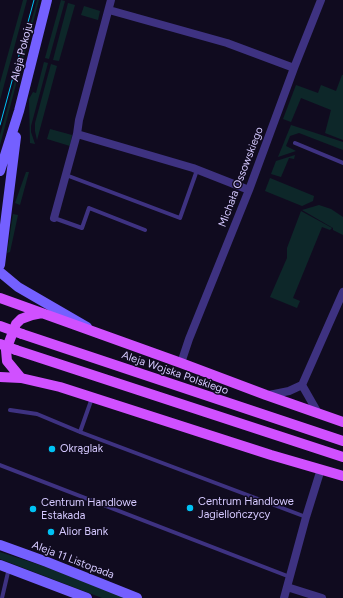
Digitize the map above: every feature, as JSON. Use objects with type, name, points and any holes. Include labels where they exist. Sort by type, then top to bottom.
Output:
[{"type":"main road","name":"Aleja Wojska Polskiego","points":[[0,298],[181,362],[266,395],[343,422]]},
{"type":"main road","points":[[21,378],[7,362],[6,350],[16,324],[21,319],[42,313]]},
{"type":"main road","name":"Aleja Wojska Polskiego","points":[[0,326],[343,441]]},
{"type":"main road","points":[[0,344],[343,457]]},
{"type":"main road","points":[[0,377],[21,378],[93,396],[271,455],[343,476]]},
{"type":"street","name":"Aleja Pokoju","points":[[0,171],[19,111],[47,0]]},
{"type":"street","points":[[54,218],[78,134],[79,120],[112,0]]},
{"type":"street","name":"Michała Ossowskiego","points":[[181,362],[249,190],[321,0]]},
{"type":"street","points":[[109,10],[227,43],[294,68]]},
{"type":"street","name":"Aleja Pokoju","points":[[0,265],[19,111]]},
{"type":"street","points":[[78,134],[193,168],[249,190]]},
{"type":"street","points":[[0,272],[18,287],[94,331]]},
{"type":"street","points":[[266,395],[279,394],[302,385],[343,292]]},
{"type":"street","points":[[302,385],[318,413]]},
{"type":"street","points":[[284,598],[321,469]]},
{"type":"street","name":"Aleja 11 Listopada","points":[[0,545],[137,598]]},
{"type":"street","points":[[5,566],[87,598]]},
{"type":"street","points":[[288,587],[322,598]]},
{"type":"lane","points":[[295,143],[343,163]]},
{"type":"lane","points":[[66,176],[180,218],[196,173]]},
{"type":"lane","points":[[54,218],[82,228],[89,208],[145,230]]},
{"type":"lane","points":[[80,432],[93,396]]},
{"type":"lane","points":[[10,410],[37,414],[80,432],[306,517]]},
{"type":"lane","points":[[0,465],[290,577]]},
{"type":"lane","points":[[2,598],[5,566]]},
{"type":"green space","points":[[23,0],[27,0],[0,100],[0,83]]},
{"type":"green space","points":[[37,0],[39,0],[0,145],[0,135]]},
{"type":"green space","points":[[61,0],[65,1],[49,59],[45,58]]},
{"type":"green space","points":[[68,3],[75,5],[59,61],[53,60]]},
{"type":"green space","points":[[84,6],[100,11],[98,20],[81,15]]},
{"type":"green space","points":[[44,62],[48,63],[31,126],[31,132],[35,144],[30,143],[29,99],[33,92],[36,93]]},
{"type":"green space","points":[[51,64],[57,66],[37,140],[35,123]]},
{"type":"green space","points":[[342,75],[343,140],[325,133],[331,110],[301,98],[291,122],[283,119],[296,85],[318,93],[321,85],[336,91]]},
{"type":"green space","points":[[291,125],[343,142],[343,150],[299,133],[290,136],[286,146],[296,151],[278,157]]},
{"type":"green space","points":[[50,129],[72,135],[70,146],[47,139]]},
{"type":"green space","points":[[295,155],[294,159],[289,158],[281,177],[271,174],[276,161]]},
{"type":"green space","points":[[26,172],[29,172],[20,205],[15,203]]},
{"type":"green space","points":[[270,178],[314,196],[313,201],[302,206],[265,191]]},
{"type":"green space","points":[[319,205],[331,209],[343,217],[343,235],[302,210]]},
{"type":"green space","points":[[301,211],[332,228],[330,230],[322,227],[293,298],[300,301],[297,308],[270,297],[287,258],[287,248]]},
{"type":"green space","points":[[13,214],[18,215],[10,252],[7,253]]},
{"type":"green space","points":[[0,552],[43,566],[126,598],[102,598],[0,559]]},
{"type":"tram line","points":[[0,125],[34,0]]},
{"type":"place","name":"Okrąglak","points":[[52,449]]},
{"type":"place","name":"Centrum Handlowe Jagiellończycy","points":[[190,508]]},
{"type":"place","name":"Centrum Handlowe Estakada","points":[[33,509]]},
{"type":"place","name":"Alior Bank","points":[[51,532]]}]
